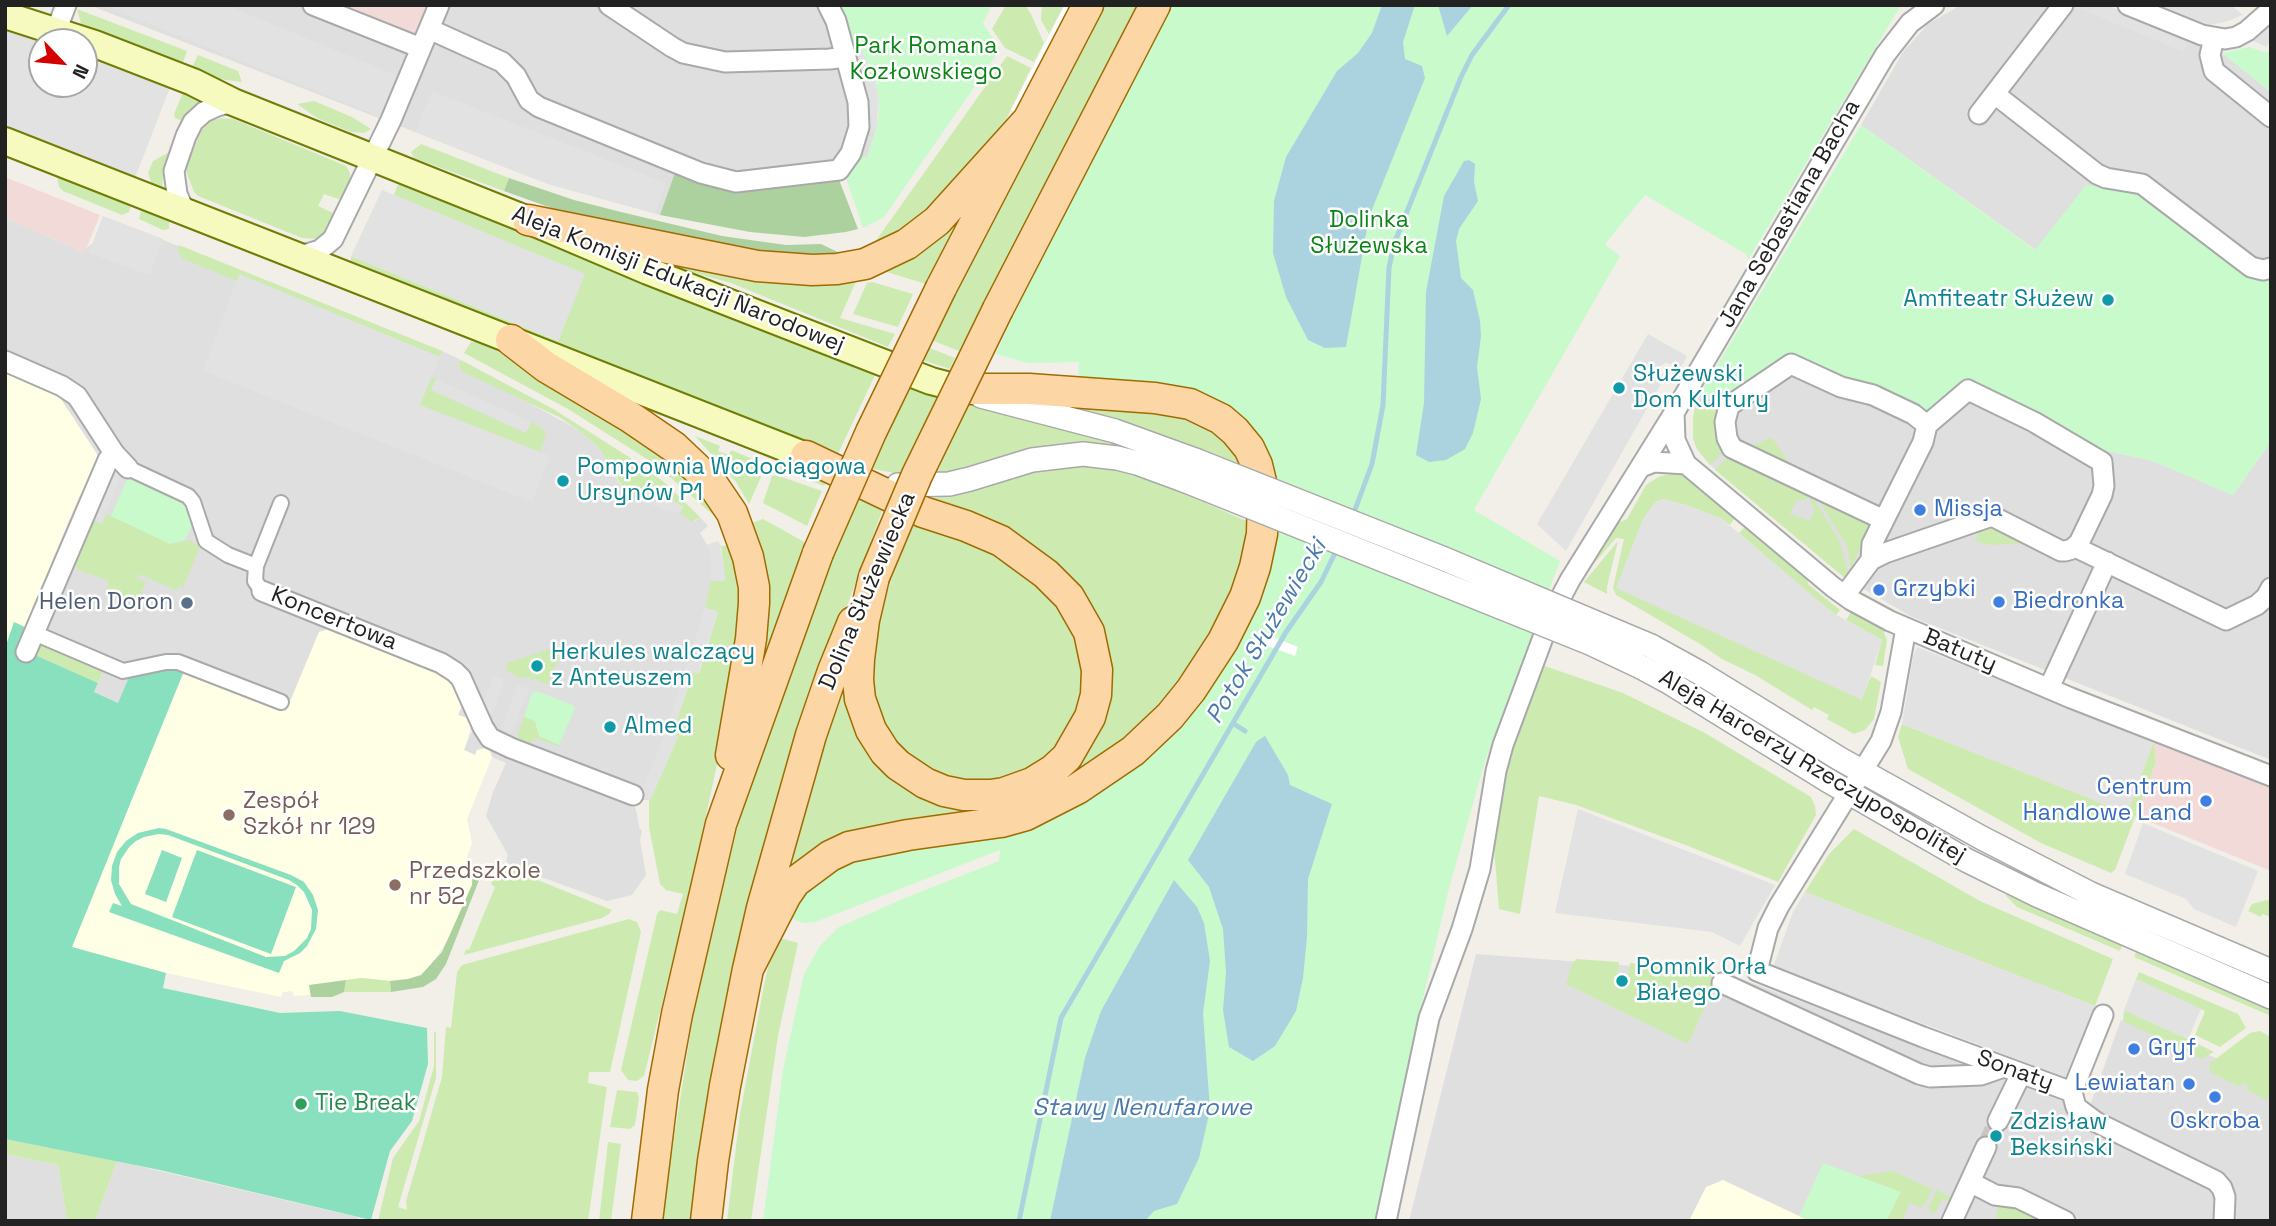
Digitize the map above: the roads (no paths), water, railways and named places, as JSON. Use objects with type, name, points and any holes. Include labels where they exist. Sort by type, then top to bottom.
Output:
[{"type":"main road","points":[[721,824],[818,553],[871,432],[1088,5]]},
{"type":"main road","name":"Dolina Służewiecka","points":[[706,1221],[715,1149],[748,969],[773,866],[833,671],[916,475],[998,309],[1155,5]]},
{"type":"main road","name":"Aleja Komisji Edukacji Narodowej","points":[[5,15],[46,28]]},
{"type":"main road","name":"Aleja Komisji Edukacji Narodowej","points":[[98,47],[193,82],[233,102],[730,304],[920,377],[962,389]]},
{"type":"main road","points":[[528,220],[757,266],[812,270],[856,266],[907,244],[937,221],[1029,119]]},
{"type":"main road","name":"Aleja Komisji Edukacji Narodowej","points":[[5,141],[806,456]]},
{"type":"main road","points":[[511,340],[546,367],[630,417],[674,447],[711,482],[737,523],[752,570],[754,620],[721,824],[677,1014],[663,1090],[647,1221]]},
{"type":"main road","points":[[748,969],[790,889],[807,871],[830,856],[849,847],[908,835],[1001,822],[1026,815],[1077,789],[1119,761],[1147,739],[1182,702],[1223,641],[1245,597],[1262,534],[1263,490],[1257,465],[1249,448],[1221,419],[1191,404],[1164,399],[1029,389],[962,389]]},
{"type":"main road","points":[[806,456],[923,512],[1001,541],[1038,567],[1069,597],[1089,632],[1097,670],[1096,695],[1090,717],[1067,757],[1032,783],[990,795],[944,791],[925,783],[898,765],[885,752],[871,730],[860,699],[859,659],[874,577]]},
{"type":"street","points":[[57,28],[66,5]]},
{"type":"street","points":[[313,5],[421,48]]},
{"type":"street","points":[[300,256],[320,250],[333,239],[396,110],[439,5]]},
{"type":"street","points":[[609,5],[683,53],[725,62],[830,60],[845,57]]},
{"type":"street","points":[[429,29],[502,62],[516,76],[529,100],[539,107],[701,173],[733,182],[839,170],[845,164],[855,144],[859,127],[858,102],[836,21],[828,5]]},
{"type":"street","name":"Jana Sebastiana Bacha","points":[[1386,1221],[1429,1018],[1462,929],[1480,869],[1496,771],[1503,745],[1551,616],[1885,55],[1910,23],[1934,5]]},
{"type":"street","points":[[1979,114],[2063,5]]},
{"type":"street","points":[[2128,5],[2214,38],[2236,37],[2258,23],[2271,10]]},
{"type":"street","points":[[2214,38],[2210,55],[2214,71],[2271,117]]},
{"type":"street","points":[[1996,95],[2097,174],[2142,184],[2251,267],[2263,270],[2271,268]]},
{"type":"street","points":[[184,210],[177,194],[174,171],[186,136],[193,122],[204,112],[233,102]]},
{"type":"street","name":"Koncertowa","points":[[5,360],[62,386],[77,396],[114,453],[128,468],[188,496],[193,502],[206,541],[228,555],[256,566],[255,581],[262,591],[441,663],[461,678],[490,738],[633,795]]},
{"type":"street","points":[[1884,520],[1732,447],[1727,438],[1726,411],[1735,401],[1791,364],[1841,387],[1873,395],[1913,414],[1927,425]]},
{"type":"street","name":"Aleja Komisji Edukacji Narodowej","points":[[962,389],[1115,431],[1190,471],[1349,546]]},
{"type":"street","points":[[1845,595],[1871,560],[1992,516],[2061,551],[2070,549],[2079,543],[2102,495],[2102,462],[2034,422],[1968,390],[1927,425],[1923,442],[1872,544],[1871,560]]},
{"type":"street","points":[[1641,467],[1654,463],[1686,464],[1675,440],[1674,413]]},
{"type":"street","points":[[26,652],[108,460],[114,453]]},
{"type":"street","name":"Aleja Komisji Edukacji Narodowej","points":[[806,456],[869,479],[890,485],[908,486],[949,484],[1032,460],[1083,454],[1117,458],[1190,471],[1358,524]]},
{"type":"street","name":"Batuty","points":[[1686,464],[1845,595],[1869,610],[2049,688],[2271,776]]},
{"type":"street","points":[[256,566],[281,503]]},
{"type":"street","name":"Aleja Harcerzy Rzeczypospolitej","points":[[1358,524],[1646,656],[1668,681],[1779,751],[1966,860],[2037,895],[2271,997]]},
{"type":"street","name":"Aleja Harcerzy Rzeczypospolitej","points":[[1349,546],[1590,643],[1646,656],[1700,673],[1863,772],[1982,838],[2091,894],[2271,971]]},
{"type":"street","points":[[2070,549],[2107,562],[2226,620],[2257,605],[2271,588]]},
{"type":"street","points":[[2049,688],[2107,562]]},
{"type":"street","points":[[1850,793],[1878,748],[1887,726],[1906,628]]},
{"type":"street","points":[[34,633],[123,671],[178,662],[281,702]]},
{"type":"street","name":"Sonaty","points":[[1850,793],[1779,906],[1768,928],[1757,971],[2072,1092],[2076,1107],[2096,1122],[2216,1181],[2225,1197],[2224,1221]]},
{"type":"street","points":[[1722,983],[1919,1074],[1930,1077],[2012,1070],[1998,1121]]},
{"type":"street","points":[[2072,1092],[2103,1015]]},
{"type":"street","points":[[1952,1221],[1986,1147]]},
{"type":"street","points":[[1969,1182],[1995,1195],[2018,1198],[2065,1221]]},
{"type":"water","points":[[1382,5],[1415,5],[1403,42],[1405,59],[1422,66],[1425,78],[1369,217],[1346,347],[1325,348],[1308,340],[1286,297],[1273,253],[1274,201],[1286,157],[1337,71],[1358,53],[1372,33]]},
{"type":"water","points":[[1438,5],[1473,5],[1447,36]]},
{"type":"water","points":[[1469,160],[1475,164],[1474,182],[1478,201],[1459,229],[1456,241],[1461,278],[1473,290],[1480,321],[1477,367],[1481,399],[1473,433],[1465,449],[1446,460],[1429,462],[1416,455],[1424,403],[1426,292],[1444,196],[1464,161]]},
{"type":"water","name":"Stawy Nenufarowe","points":[[1265,736],[1288,775],[1290,785],[1332,804],[1308,879],[1307,937],[1296,1011],[1275,1046],[1253,1061],[1229,1047],[1223,1010],[1226,972],[1223,929],[1209,887],[1188,860],[1256,742]]},
{"type":"water","name":"Stawy Nenufarowe","points":[[1174,880],[1197,907],[1204,923],[1210,961],[1203,1013],[1210,1110],[1199,1158],[1177,1204],[1154,1211],[1145,1221],[1050,1221],[1085,1058],[1101,1011]]},
{"type":"waterway","name":"Potok Służewiecki","points":[[1353,515],[1372,464],[1383,405],[1389,268],[1394,244],[1461,77],[1472,55],[1509,5]]},
{"type":"waterway","name":"Potok Służewiecki","points":[[1019,1221],[1061,1018],[1286,632],[1321,582],[1337,549]]},
{"type":"waterway","points":[[1234,724],[1245,731]]},
{"type":"tunnel","points":[[1986,1147],[1998,1121]]},
{"type":"place","name":"Amfiteatr Służew","points":[[2108,300]]},
{"type":"place","name":"Służewski Dom Kultury","points":[[1619,388]]},
{"type":"place","name":"Pompownia Wodociągowa Ursynów P1","points":[[563,481]]},
{"type":"place","name":"Missja","points":[[1920,510]]},
{"type":"place","name":"Grzybki","points":[[1879,590]]},
{"type":"place","name":"Biedronka","points":[[1999,602]]},
{"type":"place","name":"Helen Doron","points":[[187,603]]},
{"type":"place","name":"Herkules walczący z Anteuszem","points":[[537,666]]},
{"type":"place","name":"Almed","points":[[610,727]]},
{"type":"place","name":"Centrum Handlowe Land","points":[[2206,801]]},
{"type":"place","name":"Zespół Szkół nr 129","points":[[229,815]]},
{"type":"place","name":"Przedszkole nr 52","points":[[395,885]]},
{"type":"place","name":"Pomnik Orła Białego","points":[[1622,981]]},
{"type":"place","name":"Gryf","points":[[2134,1049]]},
{"type":"place","name":"Lewiatan","points":[[2189,1084]]},
{"type":"place","name":"Oskroba","points":[[2215,1097]]},
{"type":"place","name":"Tie Break","points":[[301,1104]]},
{"type":"place","name":"Zdzisław Beksiński","points":[[1996,1136]]},
{"type":"park label","name":"Park Romana Kozłowskiego","points":[[926,60]]},
{"type":"park label","name":"Dolinka Służewska","points":[[1369,234]]}]
